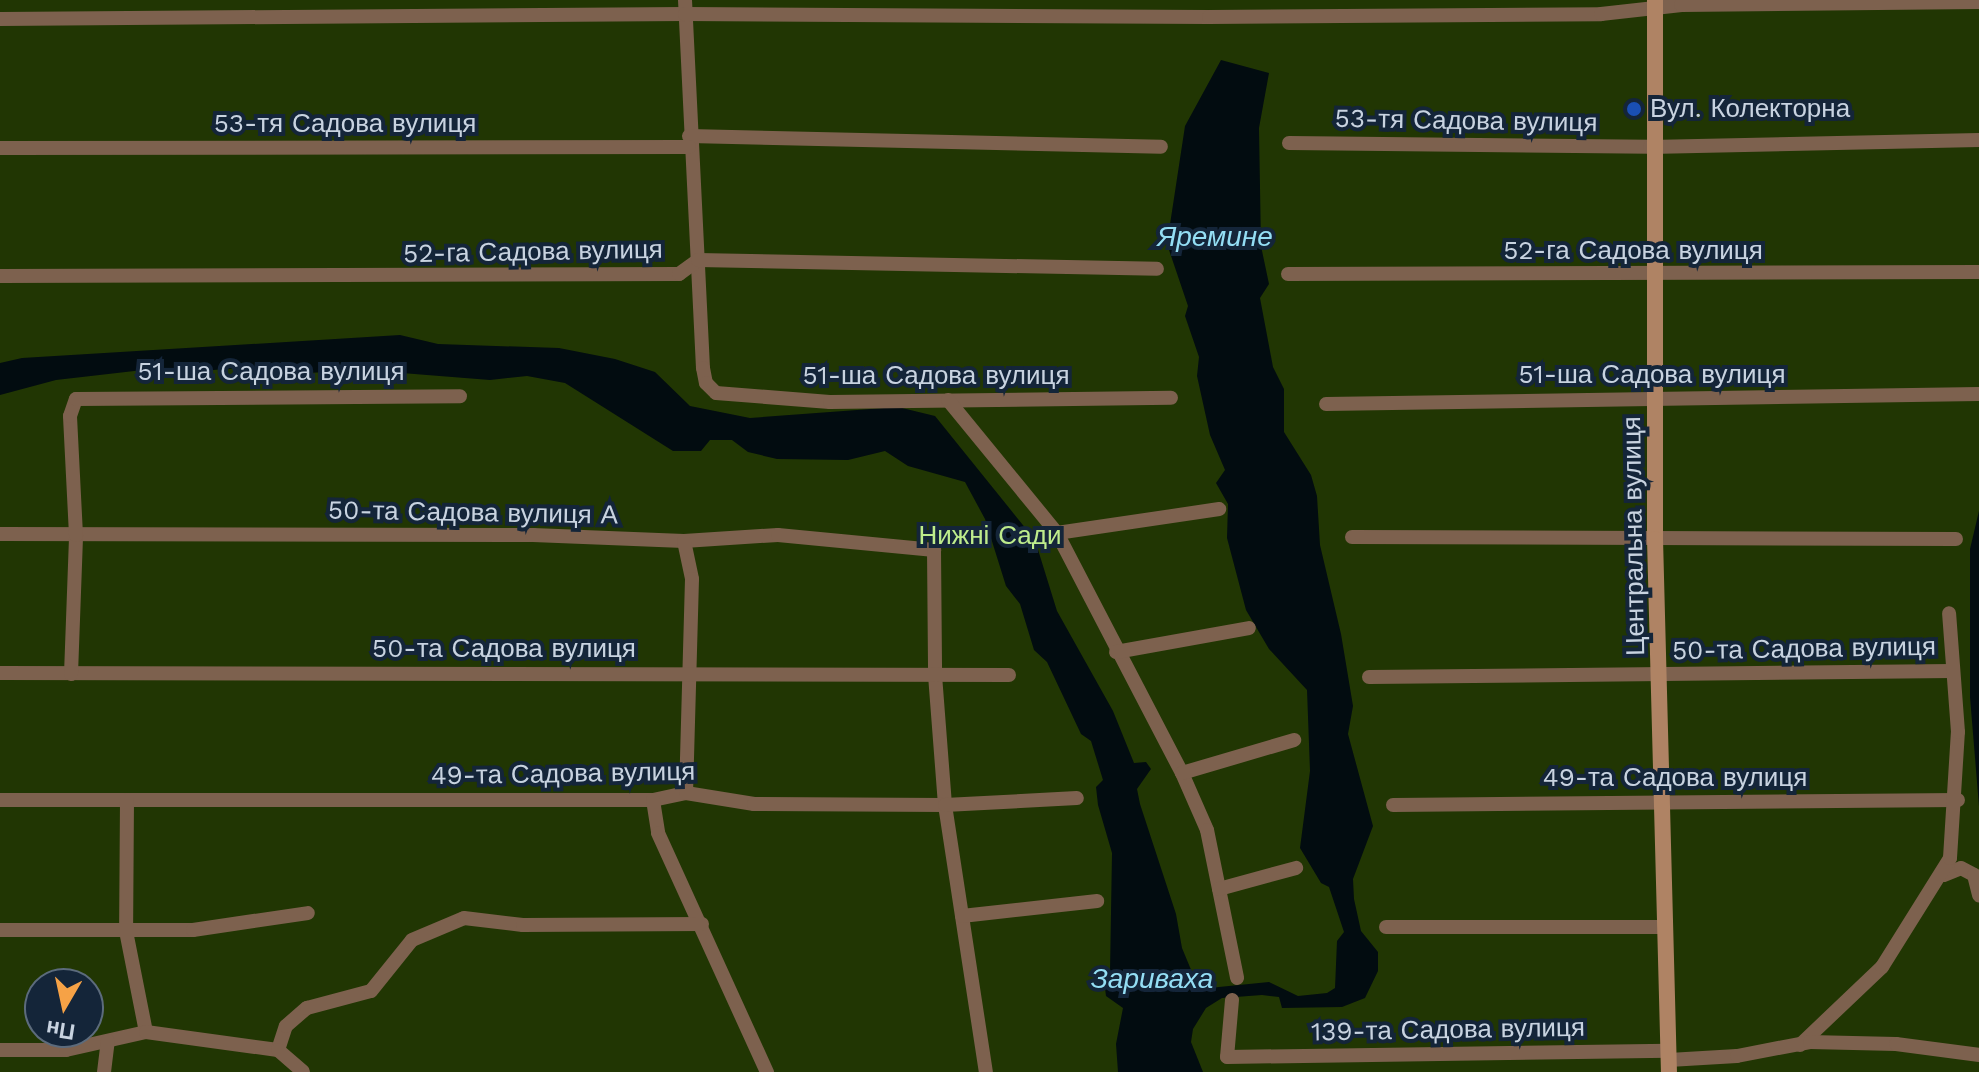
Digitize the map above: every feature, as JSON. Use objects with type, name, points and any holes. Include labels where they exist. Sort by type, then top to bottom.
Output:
[{"type":"street","points":[[0,19],[685,7],[1209,17],[1601,14],[1655,4],[1979,2]]},
{"type":"street","name":"Центральна вулиця","points":[[1655,4],[1655,539],[1665,802],[1669,1061]]},
{"type":"street","points":[[685,7],[689,142],[698,260]]},
{"type":"street","name":"53-тя Садова вулиця","points":[[1289,143],[1656,147],[1979,140]]},
{"type":"street","name":"53-тя Садова вулиця","points":[[0,148],[689,142],[1161,147]]},
{"type":"street","name":"52-га Садова вулиця","points":[[0,276],[663,275],[690,270],[698,260],[1157,269]]},
{"type":"street","name":"51-ша Садова вулиця","points":[[698,260],[706,383],[731,397],[948,400],[1171,398]]},
{"type":"street","name":"52-га Садова вулиця","points":[[1288,274],[1656,276],[1979,272]]},
{"type":"street","name":"51-ша Садова вулиця","points":[[1326,404],[1515,399],[1656,402],[1979,394]]},
{"type":"street","name":"51-ша Садова вулиця","points":[[76,535],[70,416],[83,396],[460,396]]},
{"type":"street","points":[[948,400],[1057,533],[1116,652],[1182,773],[1207,830],[1237,978]]},
{"type":"street","points":[[1057,533],[1219,509]]},
{"type":"street","name":"50-та Садова вулиця А","points":[[0,534],[533,535],[684,541],[830,538],[927,548],[937,559],[935,675]]},
{"type":"street","points":[[71,674],[76,535]]},
{"type":"street","points":[[1352,537],[1655,539],[1745,535],[1956,539]]},
{"type":"street","points":[[684,541],[692,579],[686,793]]},
{"type":"street","points":[[1800,1045],[1882,967],[1946,870],[1958,800],[1949,613]]},
{"type":"street","points":[[1116,652],[1249,628]]},
{"type":"street","name":"50-та Садова вулиця","points":[[1369,677],[1952,671]]},
{"type":"street","name":"50-та Садова вулиця","points":[[0,673],[1009,675]]},
{"type":"street","points":[[935,675],[945,805],[986,1072]]},
{"type":"street","points":[[1182,773],[1294,740]]},
{"type":"street","name":"49-та Садова вулиця","points":[[0,800],[653,800],[686,793],[754,804],[945,805],[1077,798]]},
{"type":"street","points":[[127,800],[126,931],[146,1032]]},
{"type":"street","points":[[653,800],[658,833],[767,1072]]},
{"type":"street","name":"49-та Садова вулиця","points":[[1393,805],[1958,800]]},
{"type":"street","points":[[1219,889],[1296,868]]},
{"type":"street","points":[[1946,870],[1961,868],[1974,875],[1979,895]]},
{"type":"street","points":[[962,916],[1097,901]]},
{"type":"street","points":[[0,930],[193,930],[308,913]]},
{"type":"street","points":[[278,1050],[286,1026],[307,1008],[371,991],[412,940],[464,918],[523,925],[702,924]]},
{"type":"street","points":[[1386,927],[1666,927]]},
{"type":"street","name":"139-та Садова вулиця","points":[[1232,1000],[1227,1057],[1669,1061],[1800,1045],[1896,1044],[1979,1055]]},
{"type":"street","points":[[0,1050],[66,1050],[146,1032],[278,1050],[303,1072]]},
{"type":"street","points":[[104,1072],[108,1041]]},
{"type":"green space","name":"Нижні Сади","points":[[0,0],[1979,0],[1979,1072],[0,1072]]},
{"type":"water","points":[[1221,60],[1269,73],[1259,128],[1261,246],[1269,284],[1260,298],[1273,367],[1284,389],[1284,432],[1311,475],[1317,496],[1320,545],[1341,634],[1353,706],[1348,734],[1373,826],[1353,879],[1354,899],[1361,931],[1378,952],[1378,971],[1365,998],[1342,1007],[1282,1008],[1279,997],[1262,995],[1222,998],[1206,1008],[1193,1029],[1191,1042],[1203,1072],[1118,1072],[1116,1044],[1123,1008],[1106,996],[1105,988],[1110,972],[1112,853],[1098,805],[1096,787],[1103,780],[1091,741],[1081,734],[1047,662],[1034,650],[1020,604],[1006,586],[985,519],[965,482],[908,466],[885,451],[848,460],[777,459],[748,452],[732,440],[710,440],[701,451],[673,451],[565,383],[527,376],[490,380],[364,370],[289,374],[251,367],[176,373],[143,370],[56,380],[0,395],[0,363],[22,358],[400,335],[438,344],[559,348],[615,359],[655,372],[690,406],[750,418],[898,407],[935,416],[1035,540],[1057,611],[1113,711],[1134,763],[1146,762],[1151,769],[1137,789],[1140,804],[1176,914],[1182,948],[1199,989],[1269,982],[1298,996],[1327,993],[1335,988],[1337,941],[1344,932],[1329,887],[1321,883],[1300,848],[1310,771],[1307,690],[1269,649],[1246,610],[1227,538],[1228,504],[1216,483],[1225,470],[1210,435],[1197,376],[1199,357],[1185,316],[1188,306],[1167,244],[1185,126]]},
{"type":"water","points":[[1979,511],[1979,806],[1970,697],[1970,549]]},
{"type":"place","name":"Вул. Колекторна","points":[[1634,109]]},
{"type":"water label","name":"Яремине","points":[[1215,237]]},
{"type":"water label","name":"Зариваха","points":[[1152,979]]}]
